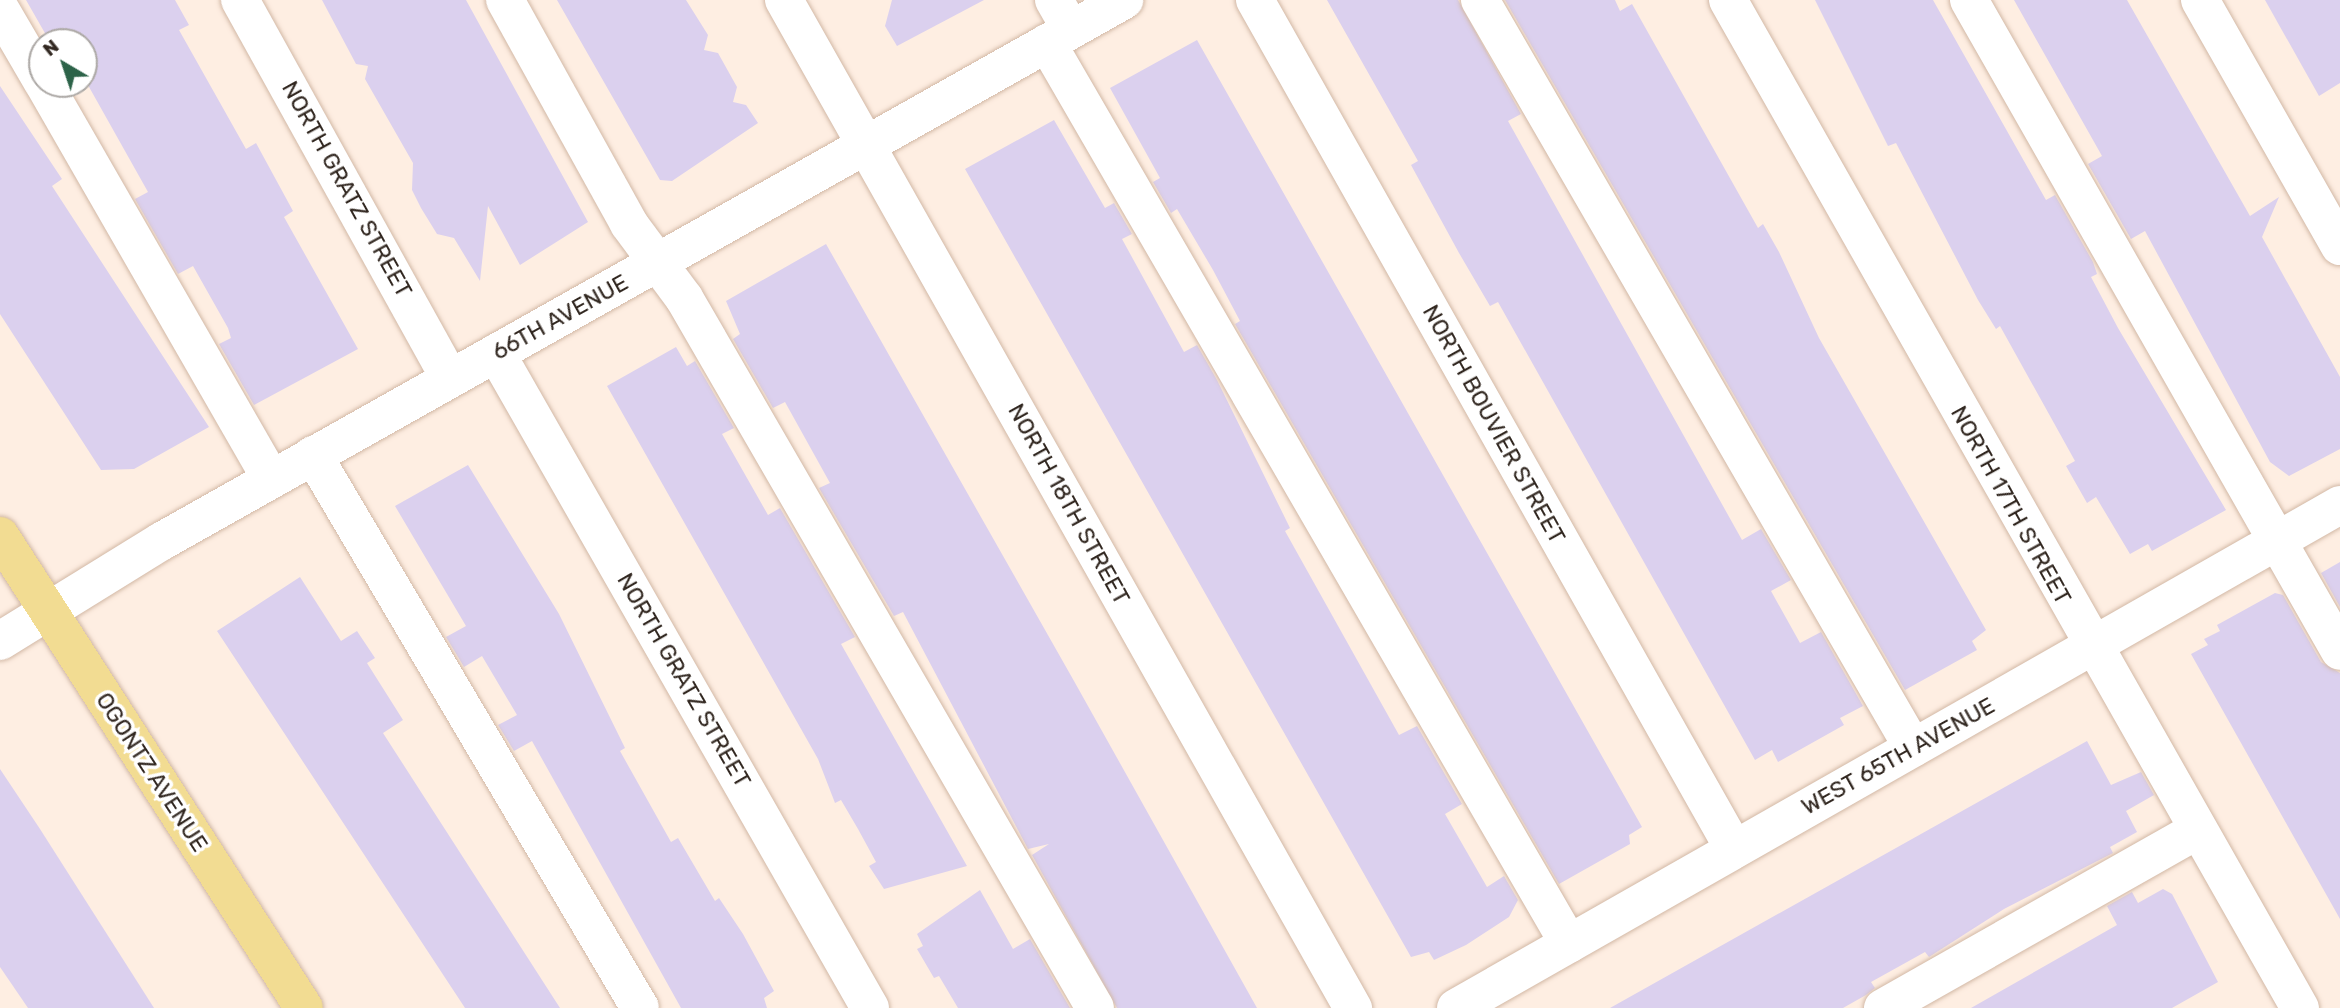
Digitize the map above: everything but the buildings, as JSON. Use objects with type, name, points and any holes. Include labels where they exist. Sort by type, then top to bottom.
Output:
[{"type":"main road","name":"OGONTZ AVENUE","points":[[0,536],[304,1008]]},
{"type":"street","name":"NORTH GRATZ STREET","points":[[240,0],[450,379]]},
{"type":"street","points":[[505,0],[656,263],[684,298],[1095,1008]]},
{"type":"street","name":"NORTH 18TH STREET","points":[[784,0],[1353,1008]]},
{"type":"street","name":"66TH AVENUE","points":[[0,641],[47,609],[271,478],[866,145],[1058,24],[1124,0]]},
{"type":"street","name":"NORTH BOUVIER STREET","points":[[1255,0],[1734,849]]},
{"type":"street","points":[[1480,0],[1913,748]]},
{"type":"street","name":"NORTH 17TH STREET","points":[[1728,0],[2091,648],[2300,1008]]},
{"type":"street","points":[[1969,0],[2340,651]]},
{"type":"street","points":[[2200,0],[2340,246]]},
{"type":"street","points":[[0,9],[28,57]]},
{"type":"street","points":[[1058,24],[1569,944]]},
{"type":"street","points":[[52,98],[271,478]]},
{"type":"street","name":"NORTH GRATZ STREET","points":[[496,353],[870,1008]]},
{"type":"street","points":[[313,455],[640,1008]]},
{"type":"street","name":"WEST 65TH AVENUE","points":[[1456,1008],[2091,648],[2276,539],[2340,505]]},
{"type":"street","points":[[1884,1008],[2197,830]]}]
